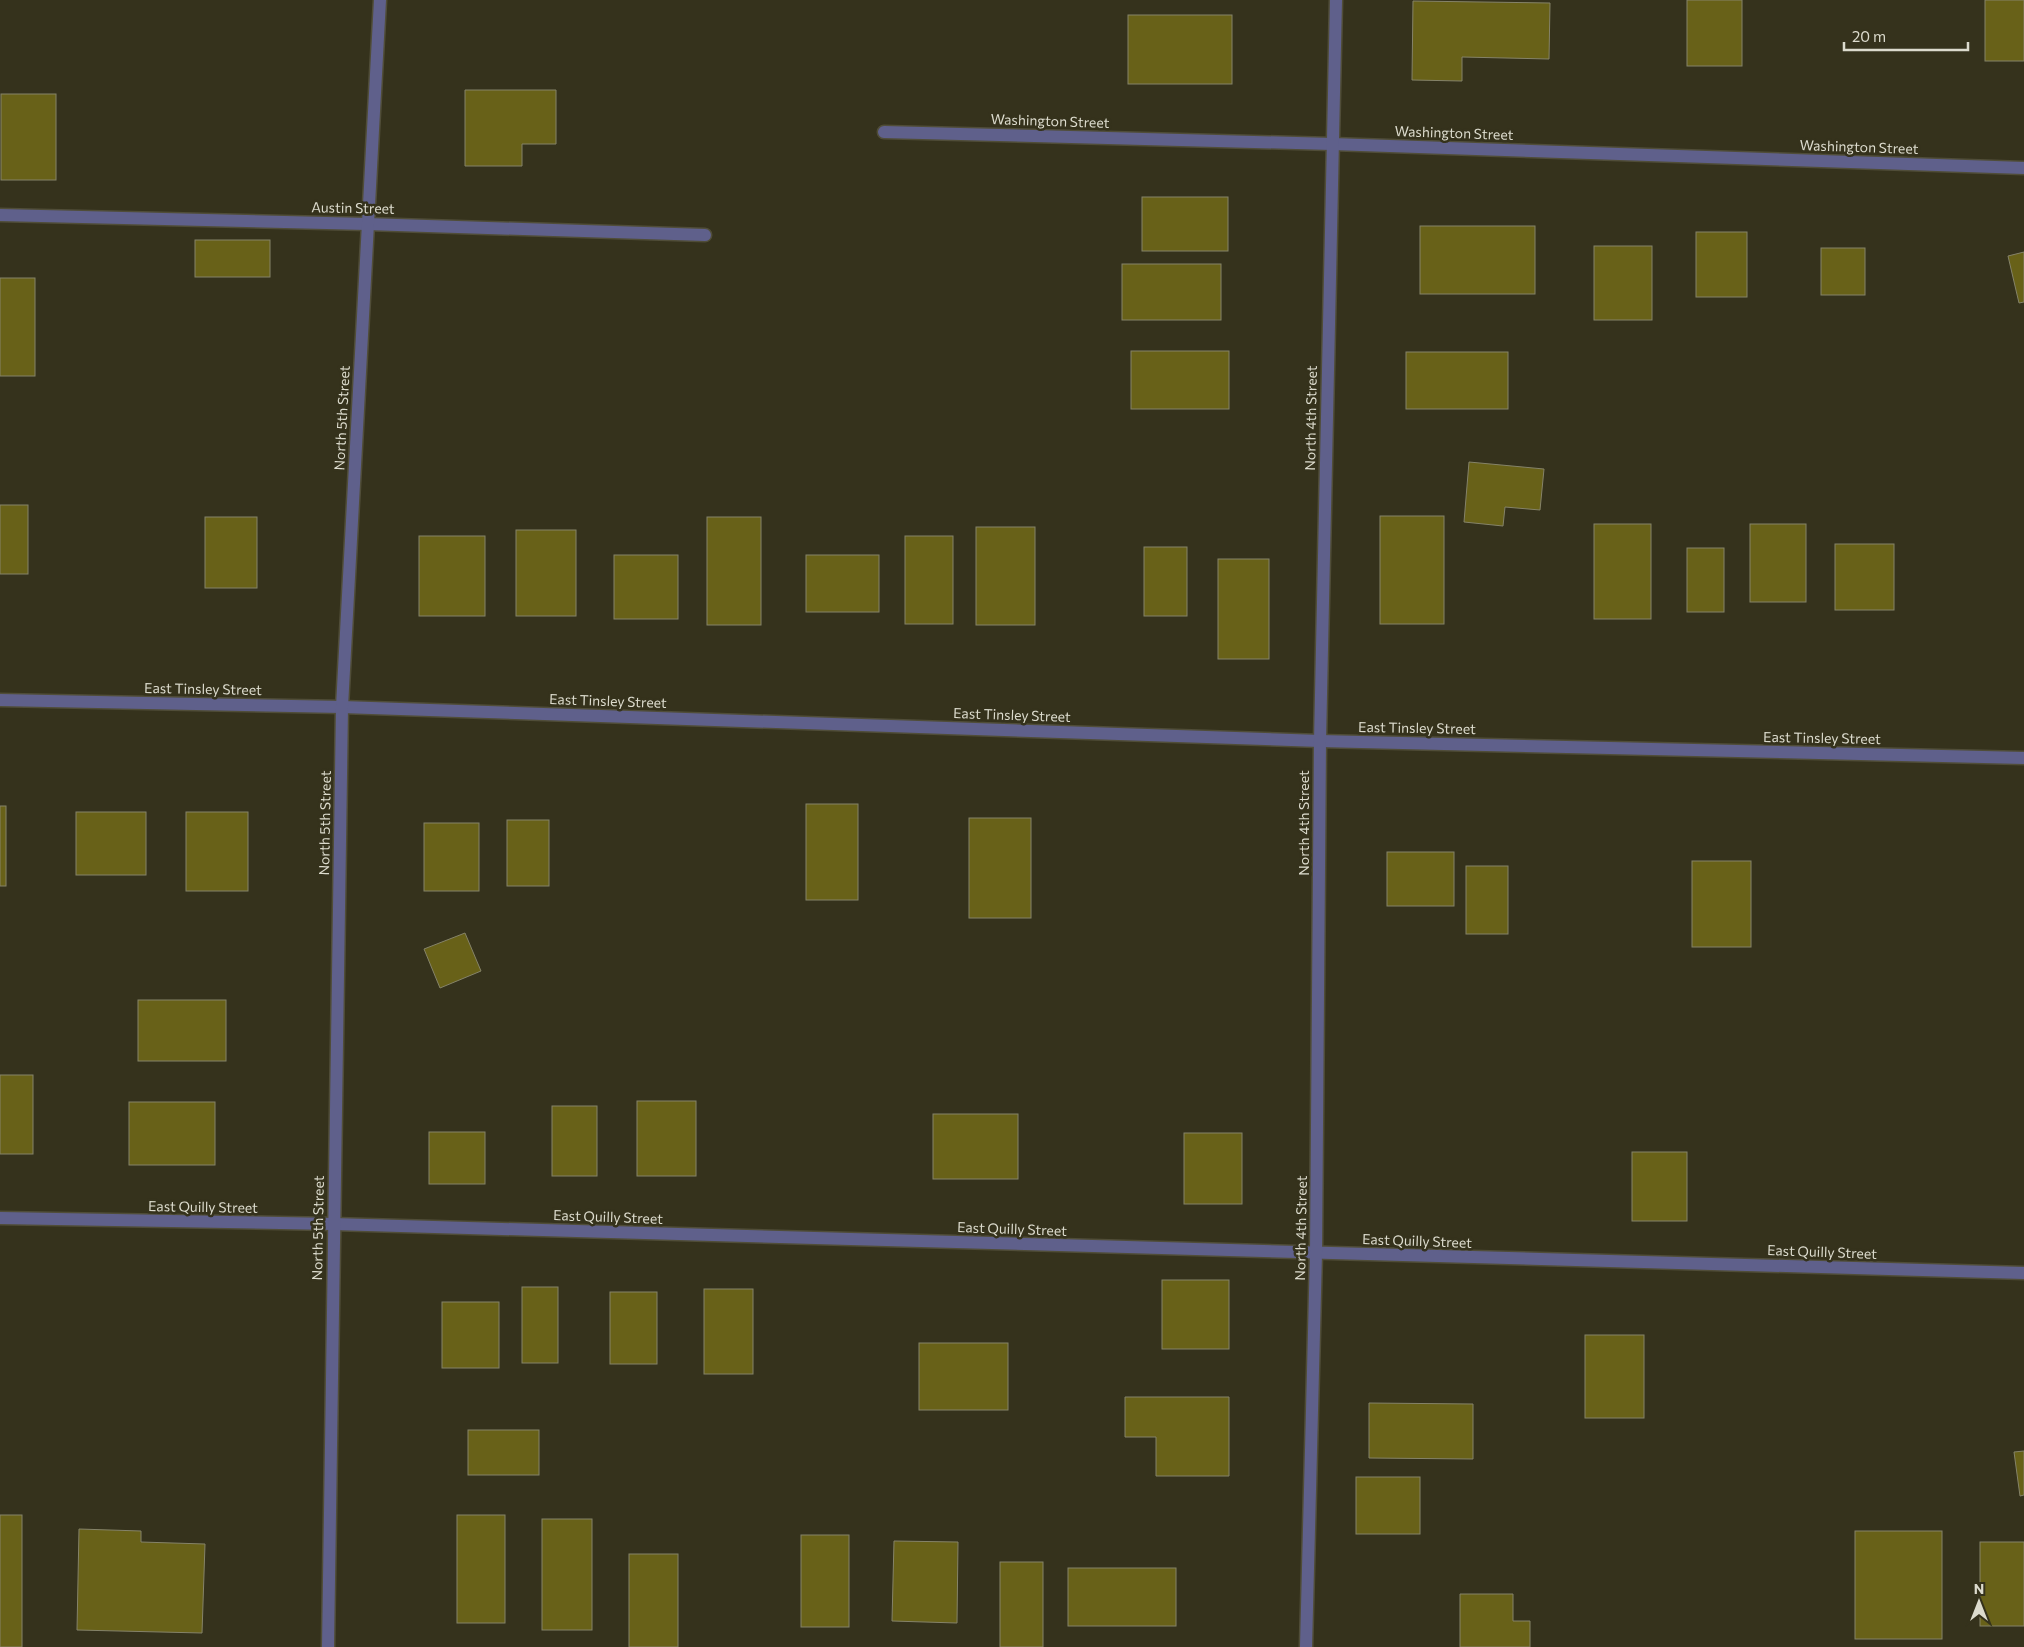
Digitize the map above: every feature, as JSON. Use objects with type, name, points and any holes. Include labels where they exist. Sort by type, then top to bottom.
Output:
[{"type":"street","name":"North 5th Street","points":[[328,1647],[342,706],[380,0]]},
{"type":"street","name":"North 4th Street","points":[[1306,1647],[1316,1253],[1320,741],[1336,0]]},
{"type":"street","name":"Washington Street","points":[[884,132],[1332,144],[2024,168]]},
{"type":"street","name":"Austin Street","points":[[0,215],[705,235]]},
{"type":"street","name":"East Tinsley Street","points":[[0,700],[342,706],[1320,741],[2024,758]]},
{"type":"street","name":"East Quilly Street","points":[[0,1218],[333,1224],[2024,1273]]},
{"type":"building","points":[[1687,0],[1742,0],[1742,66],[1687,66]]},
{"type":"building","points":[[1985,0],[2024,0],[2024,61],[1985,61]]},
{"type":"building","points":[[1413,1],[1550,3],[1549,59],[1462,57],[1462,81],[1412,80]]},
{"type":"building","points":[[1128,15],[1232,15],[1232,84],[1128,84]]},
{"type":"building","points":[[465,90],[556,90],[556,144],[522,144],[522,166],[465,166]]},
{"type":"building","points":[[1,94],[56,94],[56,180],[1,180]]},
{"type":"building","points":[[1142,197],[1228,197],[1228,251],[1142,251]]},
{"type":"building","points":[[1420,226],[1535,226],[1535,294],[1420,294]]},
{"type":"building","points":[[1696,232],[1747,232],[1747,297],[1696,297]]},
{"type":"building","points":[[195,240],[270,240],[270,277],[195,277]]},
{"type":"building","points":[[1594,246],[1652,246],[1652,320],[1594,320]]},
{"type":"building","points":[[1821,248],[1865,248],[1865,295],[1821,295]]},
{"type":"building","points":[[2024,252],[2024,302],[2019,303],[2008,256]]},
{"type":"building","points":[[1122,264],[1221,264],[1221,320],[1122,320]]},
{"type":"building","points":[[0,278],[35,278],[35,376],[0,376]]},
{"type":"building","points":[[1131,351],[1229,351],[1229,409],[1131,409]]},
{"type":"building","points":[[1406,352],[1508,352],[1508,409],[1406,409]]},
{"type":"building","points":[[1469,462],[1544,469],[1540,510],[1505,507],[1503,526],[1464,522]]},
{"type":"building","points":[[0,505],[28,505],[28,574],[0,574]]},
{"type":"building","points":[[1380,516],[1444,516],[1444,624],[1380,624]]},
{"type":"building","points":[[205,517],[257,517],[257,588],[205,588]]},
{"type":"building","points":[[707,517],[761,517],[761,625],[707,625]]},
{"type":"building","points":[[1594,524],[1651,524],[1651,619],[1594,619]]},
{"type":"building","points":[[1750,524],[1806,524],[1806,602],[1750,602]]},
{"type":"building","points":[[976,527],[1035,527],[1035,625],[976,625]]},
{"type":"building","points":[[516,530],[576,530],[576,616],[516,616]]},
{"type":"building","points":[[419,536],[485,536],[485,616],[419,616]]},
{"type":"building","points":[[905,536],[953,536],[953,624],[905,624]]},
{"type":"building","points":[[1835,544],[1894,544],[1894,610],[1835,610]]},
{"type":"building","points":[[1144,547],[1187,547],[1187,616],[1144,616]]},
{"type":"building","points":[[1687,548],[1724,548],[1724,612],[1687,612]]},
{"type":"building","points":[[614,555],[678,555],[678,619],[614,619]]},
{"type":"building","points":[[806,555],[879,555],[879,612],[806,612]]},
{"type":"building","points":[[1218,559],[1269,559],[1269,659],[1218,659]]},
{"type":"building","points":[[806,804],[858,804],[858,900],[806,900]]},
{"type":"building","points":[[0,806],[6,806],[6,886],[0,886]]},
{"type":"building","points":[[76,812],[146,812],[146,875],[76,875]]},
{"type":"building","points":[[186,812],[248,812],[248,891],[186,891]]},
{"type":"building","points":[[969,818],[1031,818],[1031,918],[969,918]]},
{"type":"building","points":[[507,820],[549,820],[549,886],[507,886]]},
{"type":"building","points":[[424,823],[479,823],[479,891],[424,891]]},
{"type":"building","points":[[1387,852],[1454,852],[1454,906],[1387,906]]},
{"type":"building","points":[[1692,861],[1751,861],[1751,947],[1692,947]]},
{"type":"building","points":[[1466,866],[1508,866],[1508,934],[1466,934]]},
{"type":"building","points":[[465,933],[481,971],[440,988],[424,949]]},
{"type":"building","points":[[138,1000],[226,1000],[226,1061],[138,1061]]},
{"type":"building","points":[[0,1075],[33,1075],[33,1154],[0,1154]]},
{"type":"building","points":[[637,1101],[696,1101],[696,1176],[637,1176]]},
{"type":"building","points":[[129,1102],[215,1102],[215,1165],[129,1165]]},
{"type":"building","points":[[552,1106],[597,1106],[597,1176],[552,1176]]},
{"type":"building","points":[[933,1114],[1018,1114],[1018,1179],[933,1179]]},
{"type":"building","points":[[429,1132],[485,1132],[485,1184],[429,1184]]},
{"type":"building","points":[[1184,1133],[1242,1133],[1242,1204],[1184,1204]]},
{"type":"building","points":[[1632,1152],[1687,1152],[1687,1221],[1632,1221]]},
{"type":"building","points":[[1162,1280],[1229,1280],[1229,1349],[1162,1349]]},
{"type":"building","points":[[522,1287],[558,1287],[558,1363],[522,1363]]},
{"type":"building","points":[[704,1289],[753,1289],[753,1374],[704,1374]]},
{"type":"building","points":[[610,1292],[657,1292],[657,1364],[610,1364]]},
{"type":"building","points":[[442,1302],[499,1302],[499,1368],[442,1368]]},
{"type":"building","points":[[1585,1335],[1644,1335],[1644,1418],[1585,1418]]},
{"type":"building","points":[[919,1343],[1008,1343],[1008,1410],[919,1410]]},
{"type":"building","points":[[1125,1397],[1229,1397],[1229,1476],[1156,1476],[1156,1437],[1125,1437]]},
{"type":"building","points":[[1369,1403],[1473,1404],[1473,1459],[1369,1458]]},
{"type":"building","points":[[468,1430],[539,1430],[539,1475],[468,1475]]},
{"type":"building","points":[[2024,1451],[2024,1495],[2020,1496],[2014,1452]]},
{"type":"building","points":[[1356,1477],[1420,1477],[1420,1534],[1356,1534]]},
{"type":"building","points":[[0,1515],[22,1515],[22,1647],[0,1647]]},
{"type":"building","points":[[457,1515],[505,1515],[505,1623],[457,1623]]},
{"type":"building","points":[[542,1519],[592,1519],[592,1630],[542,1630]]},
{"type":"building","points":[[79,1529],[141,1531],[141,1542],[205,1544],[202,1633],[77,1630]]},
{"type":"building","points":[[1855,1531],[1942,1531],[1942,1639],[1855,1639]]},
{"type":"building","points":[[801,1535],[849,1535],[849,1627],[801,1627]]},
{"type":"building","points":[[894,1541],[958,1542],[957,1623],[892,1621]]},
{"type":"building","points":[[1980,1542],[2024,1542],[2024,1626],[1980,1626]]},
{"type":"building","points":[[629,1554],[678,1554],[678,1647],[629,1647]]},
{"type":"building","points":[[1000,1562],[1043,1562],[1043,1647],[1000,1647]]},
{"type":"building","points":[[1068,1568],[1176,1568],[1176,1626],[1068,1626]]},
{"type":"building","points":[[1460,1594],[1513,1594],[1513,1621],[1530,1621],[1530,1647],[1460,1647]]}]
